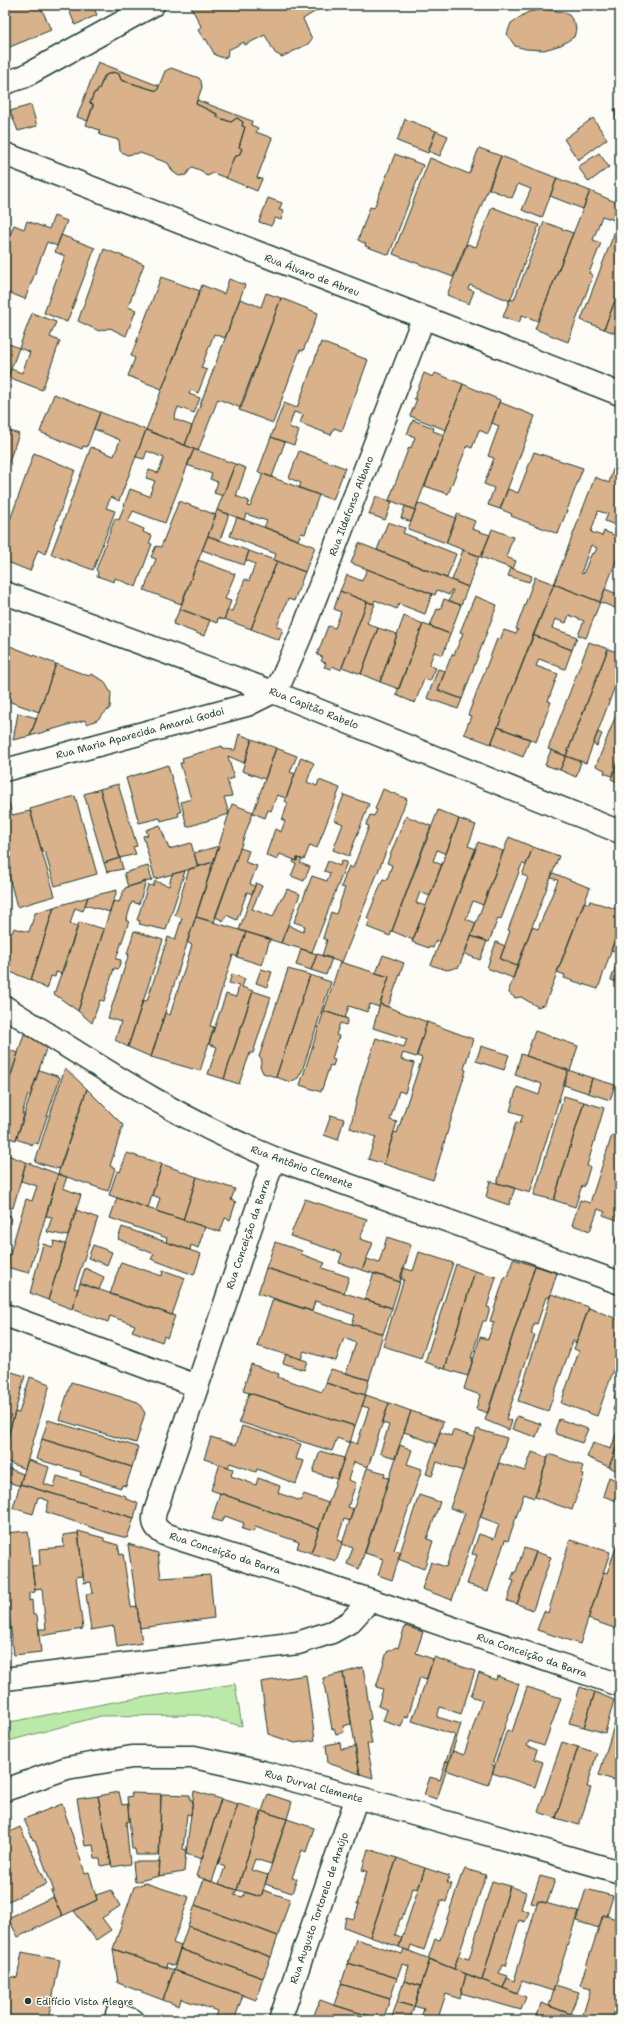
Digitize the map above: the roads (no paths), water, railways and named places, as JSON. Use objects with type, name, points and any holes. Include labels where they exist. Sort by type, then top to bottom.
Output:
[{"type":"street","points":[[5,83],[23,77],[153,5]]},
{"type":"street","name":"Rua Álvaro de Abreu","points":[[5,154],[423,319],[620,394]]},
{"type":"street","name":"Rua Ildefonso Albano","points":[[273,692],[281,681],[301,635],[423,319]]},
{"type":"street","name":"Rua Capitão Rabelo","points":[[5,593],[273,692],[620,832]]},
{"type":"street","name":"Rua Maria Aparecida Amaral Godoi","points":[[5,770],[247,705],[273,692]]},
{"type":"street","name":"Rua Antônio Clemente","points":[[5,1007],[147,1096],[231,1140],[274,1158],[620,1283]]},
{"type":"street","name":"Rua Conceição da Barra","points":[[274,1158],[155,1512],[153,1521],[156,1529],[164,1534],[370,1600],[620,1685]]},
{"type":"street","points":[[5,1315],[197,1386]]},
{"type":"street","points":[[5,1679],[298,1643],[332,1632],[350,1622],[370,1600]]},
{"type":"street","name":"Rua Durval Clemente","points":[[5,1790],[67,1768],[132,1757],[194,1757],[262,1772],[357,1796],[620,1872]]},
{"type":"street","name":"Rua Augusto Tortorelo de Araújo","points":[[280,2020],[357,1796]]},
{"type":"place","name":"Edifício Vista Alegre","points":[[28,2001]]}]
